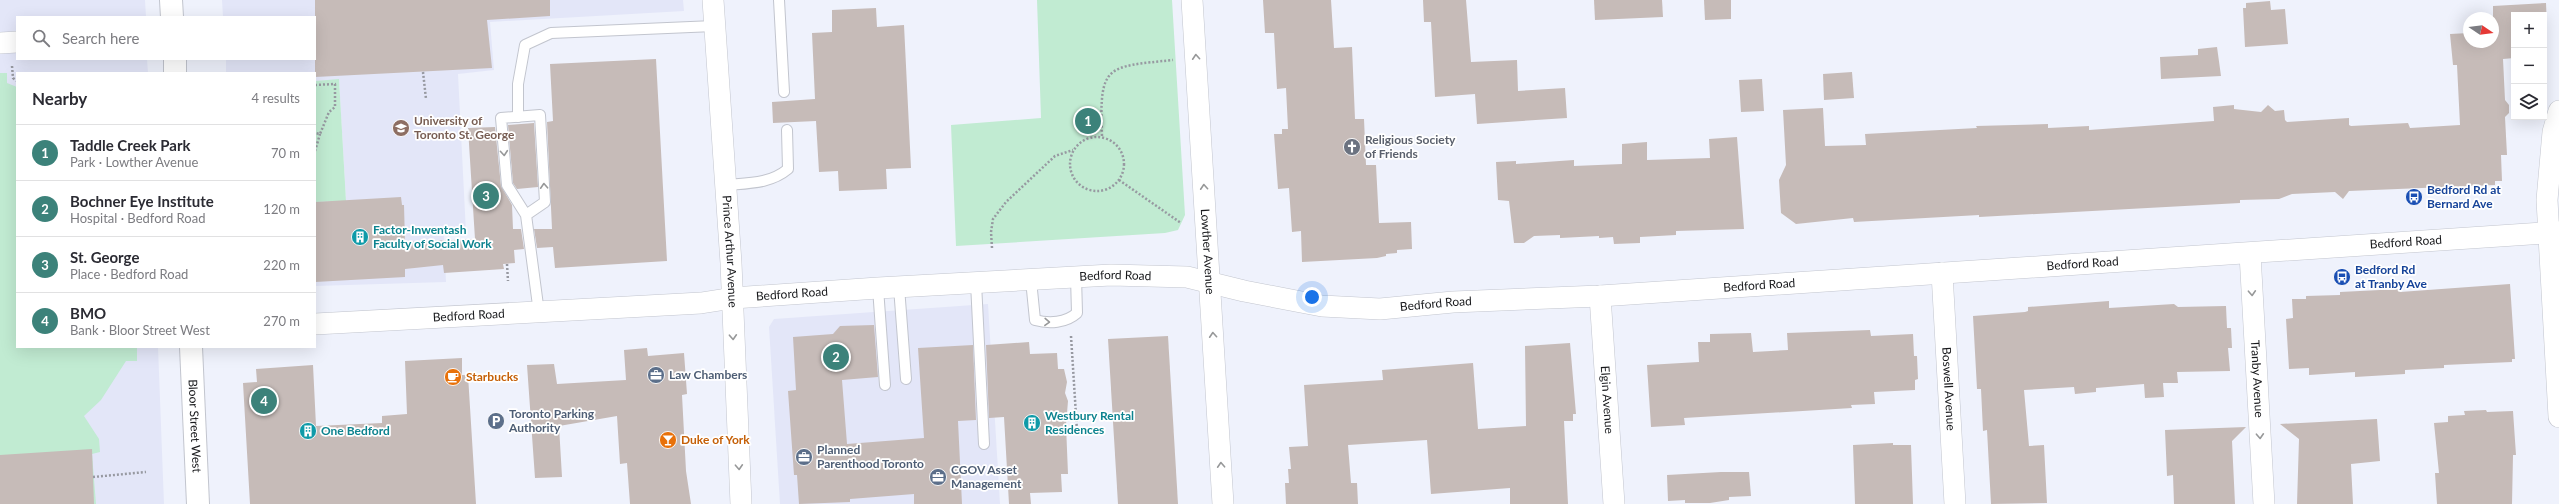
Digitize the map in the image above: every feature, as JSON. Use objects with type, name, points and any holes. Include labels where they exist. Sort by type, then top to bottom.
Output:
[{"type":"main road","points":[[171,0],[172,16]]},
{"type":"main road","points":[[174,60],[175,72]]},
{"type":"main road","name":"Bloor Street West","points":[[191,348],[198,504]]},
{"type":"street","name":"Prince Arthur Avenue","points":[[713,0],[733,298],[741,504]]},
{"type":"street","name":"Lowther Avenue","points":[[1192,0],[1223,504]]},
{"type":"street","points":[[0,43],[15,52]]},
{"type":"street","points":[[2559,111],[2553,132],[2547,200],[2554,232],[2559,417]]},
{"type":"street","name":"Bedford Road","points":[[316,324],[539,313],[701,303],[733,298],[878,288],[1111,275],[1187,277],[1244,291],[1322,306],[1380,309],[1453,302],[1600,296],[2250,254],[2554,232]]},
{"type":"street","name":"Tranby Avenue","points":[[2250,254],[2264,504]]},
{"type":"street","name":"Boswell Avenue","points":[[1942,273],[1955,504]]},
{"type":"street","name":"Elgin Avenue","points":[[1600,296],[1614,504]]},
{"type":"lane","points":[[779,0],[784,92]]},
{"type":"lane","points":[[518,117],[518,84],[525,45],[551,33],[714,26]]},
{"type":"lane","points":[[526,215],[545,202],[540,115],[501,118],[507,185],[526,215],[539,313]]},
{"type":"lane","points":[[726,185],[755,183],[777,178],[788,169],[787,130]]},
{"type":"lane","points":[[1031,280],[1035,320],[1046,323],[1070,320],[1077,313],[1076,277]]},
{"type":"lane","points":[[976,283],[984,444]]},
{"type":"lane","points":[[899,287],[906,379]]},
{"type":"lane","points":[[878,288],[885,385]]},
{"type":"path","points":[[15,52],[13,78],[16,80]]},
{"type":"path","points":[[1102,136],[1103,93],[1108,76],[1113,71],[1130,65],[1180,60]]},
{"type":"path","points":[[423,72],[426,99]]},
{"type":"path","points":[[316,85],[335,84],[336,106],[329,112],[316,148]]},
{"type":"path","points":[[316,133],[320,134]]},
{"type":"path","points":[[992,248],[991,232],[993,219],[1006,202],[1055,156],[1073,150],[1085,139],[1102,136],[1114,143],[1122,153],[1123,172],[1119,180],[1104,190],[1091,190],[1078,184],[1070,168],[1073,150]]},
{"type":"path","points":[[1119,180],[1184,225]]},
{"type":"path","points":[[507,264],[508,281]]},
{"type":"path","points":[[1070,320],[1077,431]]},
{"type":"path","points":[[93,477],[146,472]]},
{"type":"shaded area","points":[[0,0],[145,0],[146,16],[16,16],[16,60],[147,60],[148,72],[16,72],[16,348],[158,348],[164,504],[0,504]]},
{"type":"shaded area","name":"University of Toronto St. George","points":[[222,0],[683,0],[684,11],[490,22],[494,70],[458,74],[466,233],[444,235],[446,282],[316,286],[316,202],[346,200],[339,80],[316,81],[316,72],[226,72],[226,60],[316,60],[316,16],[223,16]]},
{"type":"shaded area","points":[[988,304],[1000,504],[780,504],[769,327],[774,319]]},
{"type":"green space","points":[[1037,0],[1172,0],[1185,215],[1178,230],[1165,233],[956,246],[951,125],[1041,118]]},
{"type":"green space","points":[[0,73],[7,73],[7,83],[16,87],[16,348],[137,348],[137,361],[126,361],[101,400],[84,416],[99,439],[100,452],[92,454],[96,504],[0,504]]},
{"type":"green space","points":[[339,79],[346,201],[316,202],[316,81]]},
{"type":"building","points":[[315,0],[550,0],[550,16],[487,20],[492,68],[316,77]]},
{"type":"building","points":[[1263,0],[1331,0],[1334,48],[1352,47],[1355,119],[1364,119],[1366,165],[1376,165],[1379,223],[1411,222],[1412,249],[1397,250],[1397,253],[1386,254],[1386,256],[1377,258],[1302,262],[1301,231],[1292,232],[1289,188],[1278,189],[1274,134],[1282,134],[1282,129],[1288,129],[1286,88],[1277,89],[1274,33],[1265,33]]},
{"type":"building","points":[[1423,0],[1466,0],[1471,62],[1517,60],[1518,91],[1565,88],[1567,118],[1477,124],[1475,94],[1435,97],[1431,22],[1424,22]]},
{"type":"building","points":[[1594,0],[1662,0],[1663,17],[1595,20]]},
{"type":"building","points":[[1704,0],[1731,0],[1731,19],[1705,20]]},
{"type":"building","points":[[2270,1],[2271,10],[2285,9],[2288,44],[2245,47],[2243,8],[2246,8],[2246,3]]},
{"type":"building","points":[[2546,3],[2546,12],[2511,12],[2511,58],[2503,59],[2505,100],[2509,105],[2509,113],[2505,117],[2507,155],[2501,155],[2502,181],[2495,181],[2495,185],[2349,191],[2343,199],[2335,192],[2292,194],[2279,199],[2240,200],[2240,203],[1854,222],[1853,218],[1796,224],[1781,213],[1779,180],[1786,165],[1783,110],[1823,108],[1825,146],[1866,145],[1865,134],[1977,128],[1976,126],[2048,124],[2048,128],[2089,126],[2089,130],[2214,121],[2213,107],[2234,105],[2234,109],[2261,112],[2268,105],[2275,111],[2284,110],[2285,120],[2287,122],[2349,118],[2349,125],[2351,126],[2408,123],[2410,128],[2460,125],[2457,65],[2453,65],[2450,34],[2463,33],[2463,48],[2499,48],[2499,12],[2493,12],[2493,6]]},
{"type":"building","points":[[876,8],[877,27],[904,25],[911,168],[886,169],[887,189],[839,191],[838,171],[819,172],[816,121],[773,123],[772,102],[815,99],[812,33],[832,32],[832,10]]},
{"type":"building","points":[[2217,47],[2221,76],[2161,79],[2160,57],[2198,55],[2198,49]]},
{"type":"building","points":[[656,59],[667,261],[555,268],[553,247],[537,248],[534,229],[552,229],[547,122],[553,121],[550,64]]},
{"type":"building","points":[[1852,72],[1854,98],[1824,100],[1823,74]]},
{"type":"building","points":[[1762,79],[1764,111],[1741,112],[1739,80]]},
{"type":"building","points":[[534,123],[538,187],[517,189],[513,183],[508,125]]},
{"type":"building","points":[[495,127],[501,186],[512,205],[513,229],[521,229],[524,249],[514,250],[515,263],[503,264],[504,269],[444,273],[443,265],[405,269],[405,277],[316,282],[316,202],[401,197],[402,205],[404,205],[405,242],[475,239],[468,128]]},
{"type":"building","points":[[1737,137],[1744,229],[1676,231],[1676,235],[1640,237],[1640,243],[1614,244],[1613,237],[1599,238],[1599,236],[1560,238],[1560,235],[1534,236],[1524,243],[1514,243],[1509,201],[1498,200],[1496,162],[1516,161],[1516,164],[1574,160],[1574,166],[1622,164],[1622,144],[1647,142],[1647,160],[1710,158],[1709,139]]},
{"type":"building","points":[[2510,284],[2515,359],[2512,359],[2512,362],[2444,365],[2444,368],[2405,370],[2405,374],[2355,377],[2355,372],[2309,375],[2309,368],[2289,369],[2286,319],[2293,318],[2292,299],[2306,299],[2306,296],[2340,295],[2340,292],[2400,289],[2400,292]]},
{"type":"building","points":[[2109,301],[2109,308],[2174,304],[2178,307],[2226,306],[2227,328],[2231,328],[2232,348],[2228,348],[2230,371],[2177,372],[2178,383],[2163,383],[2164,397],[2145,398],[2144,384],[2096,388],[2096,392],[2075,394],[2074,387],[2024,390],[2029,446],[2044,445],[2047,503],[1991,504],[1987,430],[1983,431],[1981,389],[1977,389],[1973,316],[2025,312],[2028,311],[2028,307]]},
{"type":"building","points":[[874,325],[878,377],[842,380],[847,444],[924,438],[918,348],[973,345],[976,420],[958,421],[962,504],[914,504],[914,494],[850,499],[850,502],[799,504],[797,475],[794,475],[788,391],[796,390],[793,337],[833,334],[840,326]]},
{"type":"building","points":[[1870,330],[1871,336],[1913,334],[1914,356],[1917,356],[1918,379],[1915,380],[1915,390],[1874,392],[1875,404],[1851,405],[1852,408],[1684,418],[1685,425],[1651,427],[1647,365],[1699,362],[1698,342],[1710,342],[1710,334],[1751,333],[1753,352],[1788,350],[1787,333]]},
{"type":"building","points":[[1168,336],[1178,504],[1118,504],[1108,339]]},
{"type":"building","name":"Westbury Rental Residences","points":[[1029,342],[1030,354],[1057,353],[1058,369],[1064,369],[1067,382],[1065,393],[1068,401],[1066,425],[1068,474],[1061,474],[1062,492],[1030,493],[1031,504],[1009,504],[1004,417],[989,418],[986,345]]},
{"type":"building","points":[[1570,343],[1576,414],[1573,414],[1573,421],[1564,421],[1568,504],[1510,504],[1510,488],[1431,494],[1427,440],[1348,445],[1351,483],[1357,483],[1358,504],[1286,504],[1285,483],[1289,483],[1288,469],[1291,469],[1289,447],[1308,446],[1304,385],[1383,380],[1382,370],[1473,363],[1478,429],[1526,426],[1525,346]]},
{"type":"building","points":[[647,348],[648,356],[684,353],[687,394],[682,395],[686,471],[691,504],[630,504],[627,463],[620,464],[617,416],[559,426],[562,477],[535,478],[527,365],[554,364],[557,384],[626,380],[624,350]]},
{"type":"building","name":"One Bedford","points":[[462,358],[462,375],[468,375],[476,504],[250,504],[243,383],[257,382],[256,369],[313,365],[316,426],[382,423],[382,416],[407,414],[405,361]]},
{"type":"building","points":[[2486,410],[2487,412],[2513,411],[2516,455],[2513,455],[2512,504],[2437,504],[2435,473],[2439,473],[2434,423],[2448,422],[2448,416],[2465,415],[2464,411]]},
{"type":"building","points":[[2377,419],[2380,461],[2351,464],[2353,504],[2297,504],[2299,439],[2280,424]]},
{"type":"building","points":[[2246,427],[2232,441],[2235,504],[2174,504],[2173,475],[2167,476],[2165,430]]},
{"type":"building","points":[[1893,443],[1893,445],[1911,445],[1913,504],[1855,504],[1853,445]]},
{"type":"building","points":[[92,449],[94,504],[0,504],[0,455]]},
{"type":"building","points":[[1749,472],[1751,496],[1729,497],[1729,500],[1710,503],[1685,503],[1685,500],[1668,501],[1667,475]]},
{"type":"place","name":"Taddle Creek Park","points":[[1088,121]]},
{"type":"place","name":"University of Toronto St. George","points":[[401,128]]},
{"type":"place","name":"Religious Society of Friends","points":[[1352,147]]},
{"type":"place","name":"St. George","points":[[486,196]]},
{"type":"place","name":"Bedford Rd at Bernard Ave","points":[[2414,197]]},
{"type":"place","name":"Factor-Inwentash Faculty of Social Work","points":[[360,237]]},
{"type":"place","name":"Bedford Rd at Tranby Ave","points":[[2342,277]]},
{"type":"place","name":"Bochner Eye Institute","points":[[836,357]]},
{"type":"place","name":"Law Chambers","points":[[656,375]]},
{"type":"place","name":"Starbucks","points":[[453,377]]},
{"type":"place","name":"BMO","points":[[264,401]]},
{"type":"place","name":"Toronto Parking Authority","points":[[496,421]]},
{"type":"place","name":"Westbury Rental Residences","points":[[1032,423]]},
{"type":"place","name":"One Bedford","points":[[308,431]]},
{"type":"place","name":"Duke of York","points":[[668,440]]},
{"type":"place","name":"Planned Parenthood Toronto","points":[[804,457]]},
{"type":"place","name":"CGOV Asset Management","points":[[938,477]]}]
